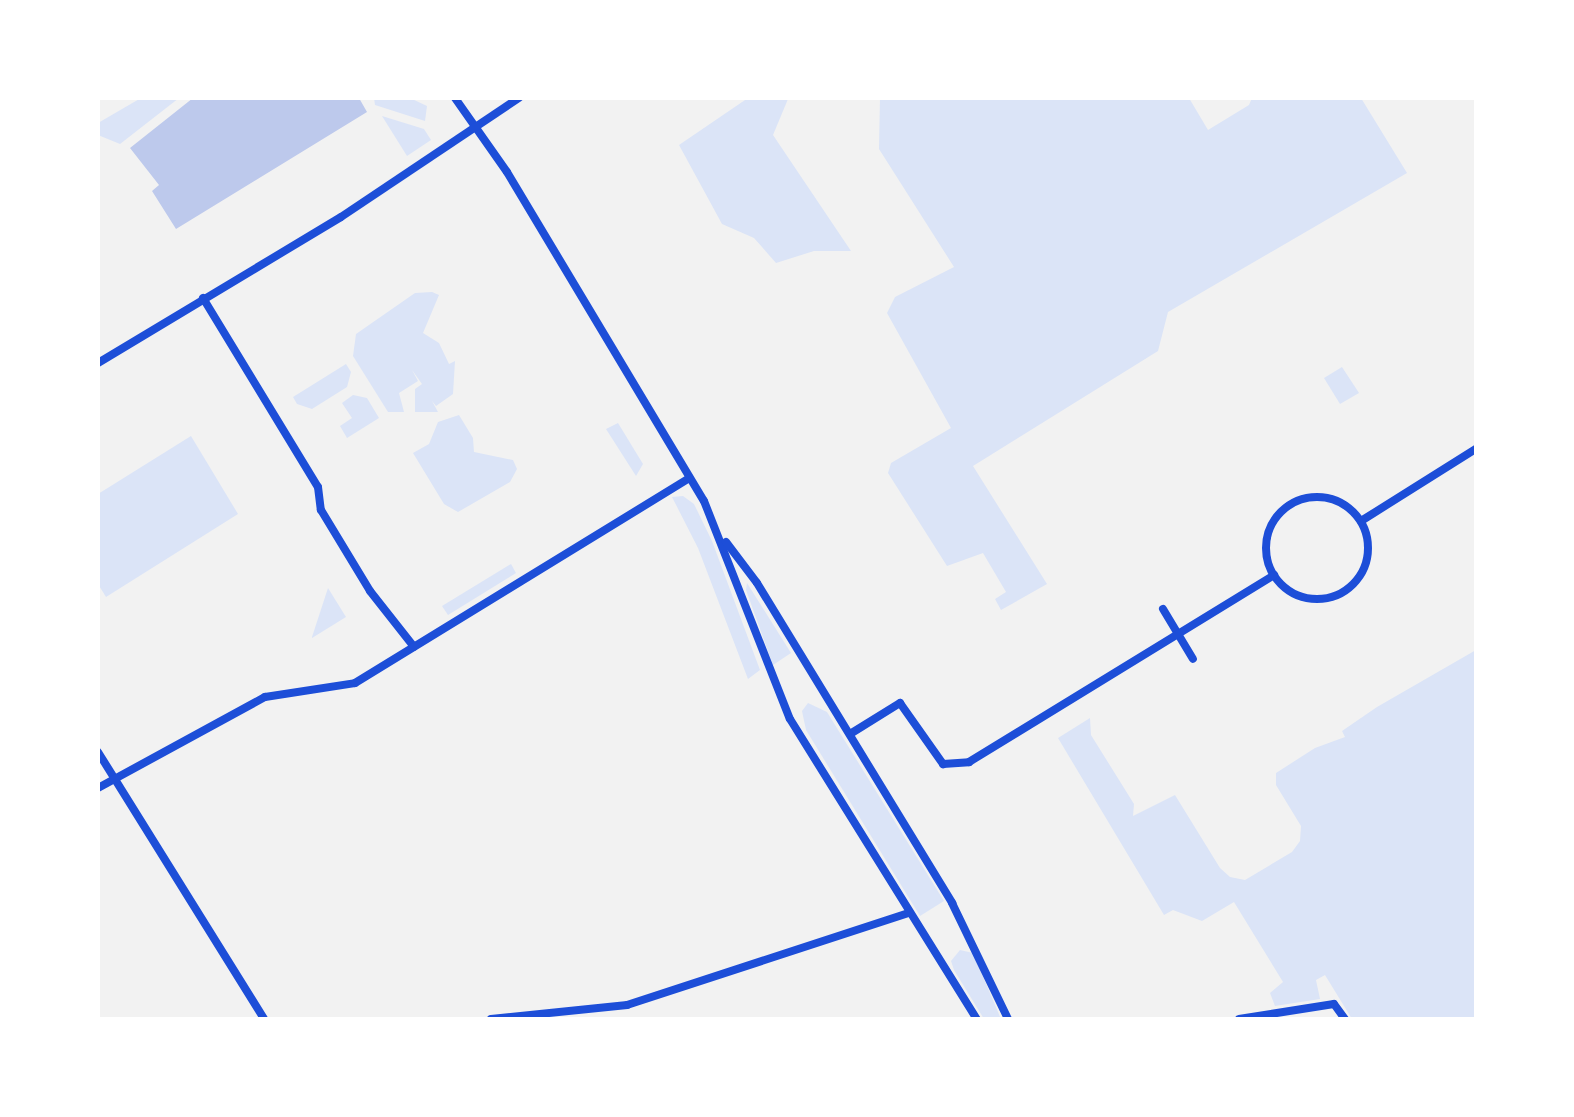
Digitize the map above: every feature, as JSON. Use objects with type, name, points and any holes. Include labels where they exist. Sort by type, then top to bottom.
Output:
[{"type":"street","points":[[455,98],[513,181],[721,534],[757,583],[850,734],[970,935],[1008,1019]]},
{"type":"street","points":[[98,363],[519,98]]},
{"type":"street","points":[[203,298],[318,487],[321,510],[337,537],[370,591],[414,647]]},
{"type":"street","points":[[1361,521],[1476,449]]},
{"type":"street","points":[[98,788],[265,697],[355,683],[689,478]]},
{"type":"street","points":[[1325,497],[1351,509],[1361,521],[1369,549],[1359,578],[1348,589],[1318,599],[1301,597],[1274,575],[1267,536],[1284,508],[1325,497]]},
{"type":"street","points":[[721,534],[784,709],[977,1019]]},
{"type":"street","points":[[850,734],[900,703],[932,753],[954,767],[1274,575]]},
{"type":"street","points":[[1163,609],[1193,659]]},
{"type":"street","points":[[98,752],[264,1019]]},
{"type":"street","points":[[491,1019],[627,1005],[909,913]]},
{"type":"street","points":[[1239,1019],[1334,1004],[1345,1019]]},
{"type":"shaded area","points":[[141,98],[179,98],[120,144],[98,135],[98,123]]},
{"type":"shaded area","points":[[374,98],[410,98],[427,106],[425,121],[375,105]]},
{"type":"shaded area","points":[[748,98],[788,99],[773,135],[851,251],[814,251],[776,263],[754,238],[722,224],[679,145]]},
{"type":"shaded area","points":[[880,98],[1189,98],[1208,130],[1249,105],[1252,98],[1361,98],[1407,173],[1168,312],[1158,351],[973,466],[1047,584],[1001,610],[995,599],[1006,592],[983,553],[947,566],[888,473],[891,463],[951,428],[887,313],[895,297],[954,267],[879,149]]},
{"type":"shaded area","points":[[382,116],[424,129],[431,140],[407,156]]},
{"type":"shaded area","points":[[432,292],[439,295],[423,333],[439,343],[449,364],[455,361],[453,394],[436,406],[432,401],[438,412],[415,412],[415,389],[422,384],[412,370],[418,381],[399,393],[404,412],[388,412],[353,356],[356,334],[415,293]]},
{"type":"shaded area","points":[[346,364],[351,372],[347,387],[312,409],[297,404],[293,397]]},
{"type":"shaded area","points":[[1342,367],[1359,393],[1340,404],[1324,378]]},
{"type":"shaded area","points":[[353,395],[367,398],[379,418],[347,438],[340,426],[352,418],[342,403]]},
{"type":"shaded area","points":[[459,415],[473,438],[474,452],[513,460],[517,469],[510,482],[458,512],[444,504],[413,453],[429,444],[438,422]]},
{"type":"shaded area","points":[[618,423],[643,464],[636,476],[606,429]]},
{"type":"shaded area","points":[[191,436],[238,514],[106,597],[98,584],[98,494]]},
{"type":"shaded area","points":[[683,496],[694,504],[712,541],[760,670],[748,679],[698,548],[672,497]]},
{"type":"shaded area","points":[[511,564],[516,573],[448,615],[442,606]]},
{"type":"shaded area","points":[[747,583],[791,653],[773,665],[746,590]]},
{"type":"shaded area","points":[[328,588],[346,617],[312,638],[312,637]]},
{"type":"shaded area","points":[[1476,650],[1476,1019],[1352,1019],[1325,975],[1316,980],[1320,999],[1275,1006],[1270,993],[1283,982],[1234,902],[1202,921],[1173,910],[1164,915],[1058,738],[1090,718],[1091,735],[1134,804],[1133,816],[1175,795],[1220,868],[1230,877],[1245,880],[1292,852],[1300,841],[1301,826],[1276,785],[1276,773],[1315,748],[1345,737],[1342,731],[1377,707]]},
{"type":"shaded area","points":[[808,703],[827,712],[944,901],[920,916],[806,730],[802,711]]},
{"type":"shaded area","points":[[960,950],[973,953],[1001,1019],[984,1019],[954,970],[951,961]]},
{"type":"building","points":[[193,98],[359,98],[367,112],[176,229],[152,191],[159,185],[130,148]]}]
